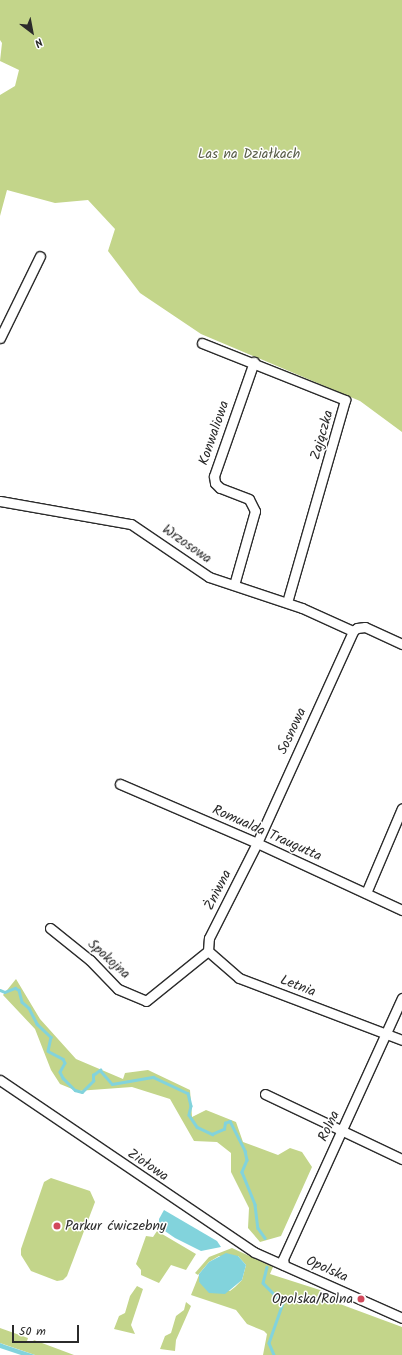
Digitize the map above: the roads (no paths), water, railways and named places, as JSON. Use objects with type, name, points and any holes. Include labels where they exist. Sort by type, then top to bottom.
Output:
[{"type":"street","points":[[0,338],[40,256]]},
{"type":"street","name":"Zajączka","points":[[202,343],[254,362],[345,400],[287,602]]},
{"type":"street","name":"Konwaliowa","points":[[234,585],[255,511],[249,499],[220,488],[215,483],[214,476],[254,362]]},
{"type":"street","name":"Wrzosowa","points":[[0,500],[131,524],[146,532],[194,568],[234,585],[287,602],[353,631]]},
{"type":"street","points":[[353,631],[359,627],[365,627],[402,644]]},
{"type":"street","name":"Sosnowa","points":[[257,843],[353,631]]},
{"type":"street","name":"Romualda Traugutta","points":[[120,784],[257,843],[402,910]]},
{"type":"street","points":[[366,893],[402,808]]},
{"type":"street","name":"Żniwna","points":[[208,951],[209,938],[257,843]]},
{"type":"street","name":"Spokojna","points":[[50,928],[90,960],[118,989],[146,1000],[208,951]]},
{"type":"street","name":"Letnia","points":[[208,951],[239,978],[386,1032],[402,1040]]},
{"type":"street","name":"Rolna","points":[[284,1265],[283,1259],[402,998]]},
{"type":"street","name":"Ziołowa","points":[[0,1080],[254,1252],[284,1265]]},
{"type":"street","points":[[264,1094],[402,1159]]},
{"type":"street","name":"Opolska","points":[[284,1265],[402,1318]]},
{"type":"water","points":[[164,1210],[217,1241],[221,1247],[201,1251],[175,1238],[159,1227],[159,1219]]},
{"type":"water","points":[[226,1253],[238,1256],[246,1265],[242,1280],[225,1294],[209,1293],[199,1282],[199,1274],[209,1262]]},
{"type":"water","points":[[0,1343],[35,1355],[21,1355],[0,1348]]},
{"type":"waterway","points":[[0,990],[5,992],[15,988],[19,990],[22,1002],[29,1008],[37,1024],[51,1037],[48,1051],[63,1059],[65,1063],[60,1072],[63,1078],[75,1090],[82,1092],[93,1081],[93,1075],[100,1070],[112,1084],[153,1077],[188,1093],[191,1106],[189,1115],[197,1127],[212,1134],[224,1129],[225,1123],[230,1121],[245,1151],[247,1160],[242,1172],[255,1205],[258,1228],[265,1238]]},
{"type":"waterway","points":[[267,1267],[263,1283],[283,1303],[269,1343],[274,1355]]},
{"type":"place","name":"Parkur ćwiczebny","points":[[57,1226]]},
{"type":"place","name":"Opolska/Rolna","points":[[361,1299]]},
{"type":"park label","name":"Las na Działkach","points":[[249,154]]}]
